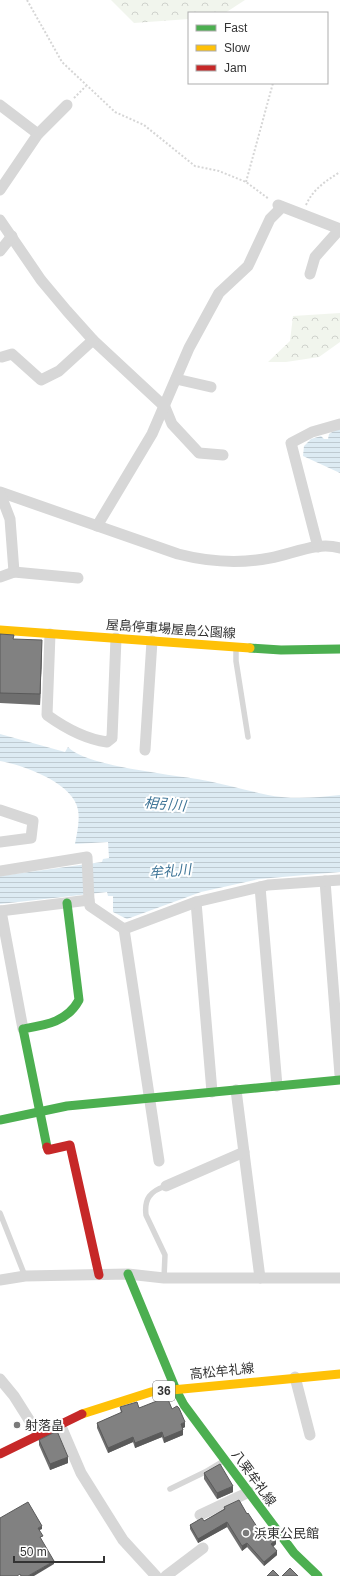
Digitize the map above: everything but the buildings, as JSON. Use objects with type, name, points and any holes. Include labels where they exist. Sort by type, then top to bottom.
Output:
[{"type":"main road","name":"屋島停車場屋島公園線","points":[[0,630],[236,647],[298,650],[340,649]]},
{"type":"main road","points":[[67,903],[79,1000],[76,1008],[68,1017],[58,1022],[23,1029],[38,1111],[48,1150],[70,1145],[99,1275]]},
{"type":"main road","points":[[0,1120],[38,1111],[340,1080]]},
{"type":"main road","name":"八栗牟礼線","points":[[128,1274],[176,1390],[184,1405],[294,1553],[318,1576]]},
{"type":"main road","name":"高松牟礼線","points":[[0,1454],[60,1424],[119,1401],[151,1392],[295,1377],[340,1374]]},
{"type":"street","points":[[0,105],[38,134]]},
{"type":"street","points":[[0,190],[38,134],[67,105]]},
{"type":"street","points":[[97,526],[152,434],[165,407],[189,348],[219,293],[248,266],[270,219],[280,206],[340,229],[315,257],[310,274]]},
{"type":"street","points":[[0,220],[41,280],[92,340],[165,407],[172,424],[199,453],[223,455]]},
{"type":"street","points":[[0,251],[12,236]]},
{"type":"street","points":[[1,356],[12,354],[41,380],[58,371],[92,340]]},
{"type":"street","points":[[176,379],[211,387]]},
{"type":"street","points":[[318,546],[291,443],[312,432],[340,424]]},
{"type":"street","points":[[0,492],[178,554],[215,561],[252,561],[318,546],[340,548]]},
{"type":"street","points":[[0,492],[10,519],[14,572]]},
{"type":"street","points":[[0,577],[14,572],[78,578]]},
{"type":"street","points":[[50,634],[47,715],[59,724],[93,740],[108,742],[112,738],[116,638]]},
{"type":"street","points":[[145,750],[152,641]]},
{"type":"street","points":[[0,810],[33,822],[31,838],[0,842]]},
{"type":"street","points":[[0,871],[87,857],[90,906],[124,929],[159,1161]]},
{"type":"street","points":[[124,929],[196,902],[268,885],[340,880]]},
{"type":"street","points":[[325,881],[340,1075]]},
{"type":"street","points":[[260,887],[278,1086]]},
{"type":"street","points":[[23,1029],[1,911],[89,900]]},
{"type":"street","points":[[196,902],[212,1092]]},
{"type":"street","points":[[236,1090],[260,1278]]},
{"type":"street","points":[[166,1186],[244,1152]]},
{"type":"street","points":[[0,1280],[25,1276],[128,1274],[164,1278],[340,1278]]},
{"type":"street","points":[[295,1377],[310,1435]]},
{"type":"street","points":[[0,1379],[14,1396],[38,1434]]},
{"type":"street","points":[[60,1424],[80,1473],[123,1540],[156,1576]]},
{"type":"street","points":[[200,1515],[249,1492]]},
{"type":"street","points":[[166,1576],[203,1548]]},
{"type":"lane","points":[[236,647],[236,661],[248,737]]},
{"type":"lane","points":[[164,1278],[165,1255],[146,1214],[145,1208],[146,1200],[151,1193],[166,1186]]},
{"type":"lane","points":[[0,1213],[25,1276]]},
{"type":"lane","points":[[170,1489],[205,1472],[225,1459]]},
{"type":"path","points":[[27,0],[62,62],[115,112],[144,125],[195,166],[219,171],[246,182],[280,206]]},
{"type":"path","points":[[246,182],[273,84]]},
{"type":"path","points":[[67,105],[86,86]]},
{"type":"path","points":[[302,214],[311,194],[340,172]]},
{"type":"green space","points":[[111,0],[245,0],[227,12],[188,12],[188,19],[134,23]]},
{"type":"green space","points":[[340,313],[340,342],[319,357],[286,362],[268,362],[290,341],[293,316]]},
{"type":"water","points":[[337,429],[340,429],[340,473],[303,456],[304,446],[311,439],[321,436],[324,439],[328,439],[329,434]]},
{"type":"water","points":[[0,734],[65,752],[68,747],[78,754],[93,760],[113,765],[208,781],[273,796],[304,798],[340,795],[340,872],[259,879],[201,892],[127,919],[113,912],[113,896],[108,896],[107,892],[0,904],[0,876],[102,862],[103,859],[109,858],[108,842],[75,844],[79,814],[74,800],[67,792],[58,784],[34,771],[0,761]]},
{"type":"traffic: fast","points":[[250,648],[281,650],[340,649]]},
{"type":"traffic: fast","points":[[47,1147],[23,1029],[48,1024],[62,1018],[79,1000],[67,903]]},
{"type":"traffic: fast","points":[[0,1120],[67,1106],[340,1080]]},
{"type":"traffic: fast","points":[[128,1274],[176,1390],[184,1405],[294,1553],[318,1576]]},
{"type":"traffic: slow","points":[[0,630],[250,648]]},
{"type":"traffic: slow","points":[[82,1414],[151,1392],[340,1374]]},
{"type":"traffic: jam","points":[[47,1147],[48,1150],[70,1145],[99,1275]]},
{"type":"traffic: jam","points":[[0,1454],[82,1414]]},
{"type":"place","name":"射落畠","points":[[17,1425]]},
{"type":"place","name":"浜東公民館","points":[[246,1533]]},
{"type":"water label","name":"相引川","points":[[165,804]]},
{"type":"water label","name":"牟礼川","points":[[170,871]]}]
